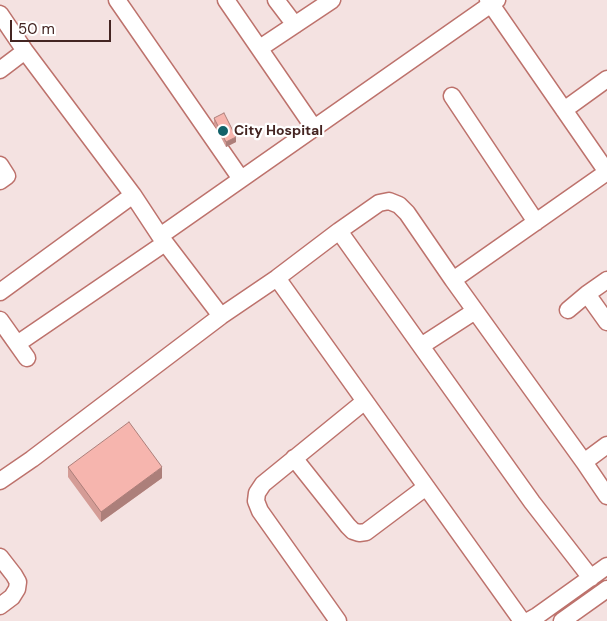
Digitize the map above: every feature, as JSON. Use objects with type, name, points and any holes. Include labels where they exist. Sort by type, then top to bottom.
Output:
[{"type":"street","points":[[117,0],[241,179]]},
{"type":"street","points":[[226,0],[314,128]]},
{"type":"street","points":[[276,0],[295,25]]},
{"type":"street","points":[[260,48],[332,0]]},
{"type":"street","points":[[17,344],[162,240],[241,179],[492,2],[607,172],[453,280]]},
{"type":"street","points":[[0,14],[25,51],[133,195],[162,240],[221,316]]},
{"type":"street","points":[[0,70],[25,51]]},
{"type":"street","points":[[564,110],[607,79]]},
{"type":"street","points":[[452,96],[536,222]]},
{"type":"street","points":[[0,165],[7,176],[0,181]]},
{"type":"street","points":[[0,292],[133,195]]},
{"type":"street","points":[[0,481],[221,316],[277,278],[339,231],[379,203],[389,201],[399,205],[407,213],[607,496]]},
{"type":"street","points":[[339,231],[532,502],[591,578]]},
{"type":"street","points":[[277,278],[522,621]]},
{"type":"street","points":[[568,310],[607,280]]},
{"type":"street","points":[[587,294],[607,322]]},
{"type":"street","points":[[421,346],[475,311]]},
{"type":"street","points":[[0,320],[27,358]]},
{"type":"street","points":[[338,621],[260,511],[256,501],[257,493],[263,484],[365,401]]},
{"type":"street","points":[[584,462],[607,445]]},
{"type":"street","points":[[294,458],[348,526],[353,531],[359,533],[366,532],[426,487]]},
{"type":"street","points":[[0,557],[18,582],[17,589],[12,597],[0,606]]},
{"type":"street","points":[[528,621],[607,566]]},
{"type":"street","points":[[562,621],[607,589]]},
{"type":"building","points":[[224,113],[236,137],[226,142],[214,118]]},
{"type":"building","points":[[129,422],[162,467],[101,512],[68,467]]},
{"type":"place","name":"City Hospital","points":[[223,131]]}]
